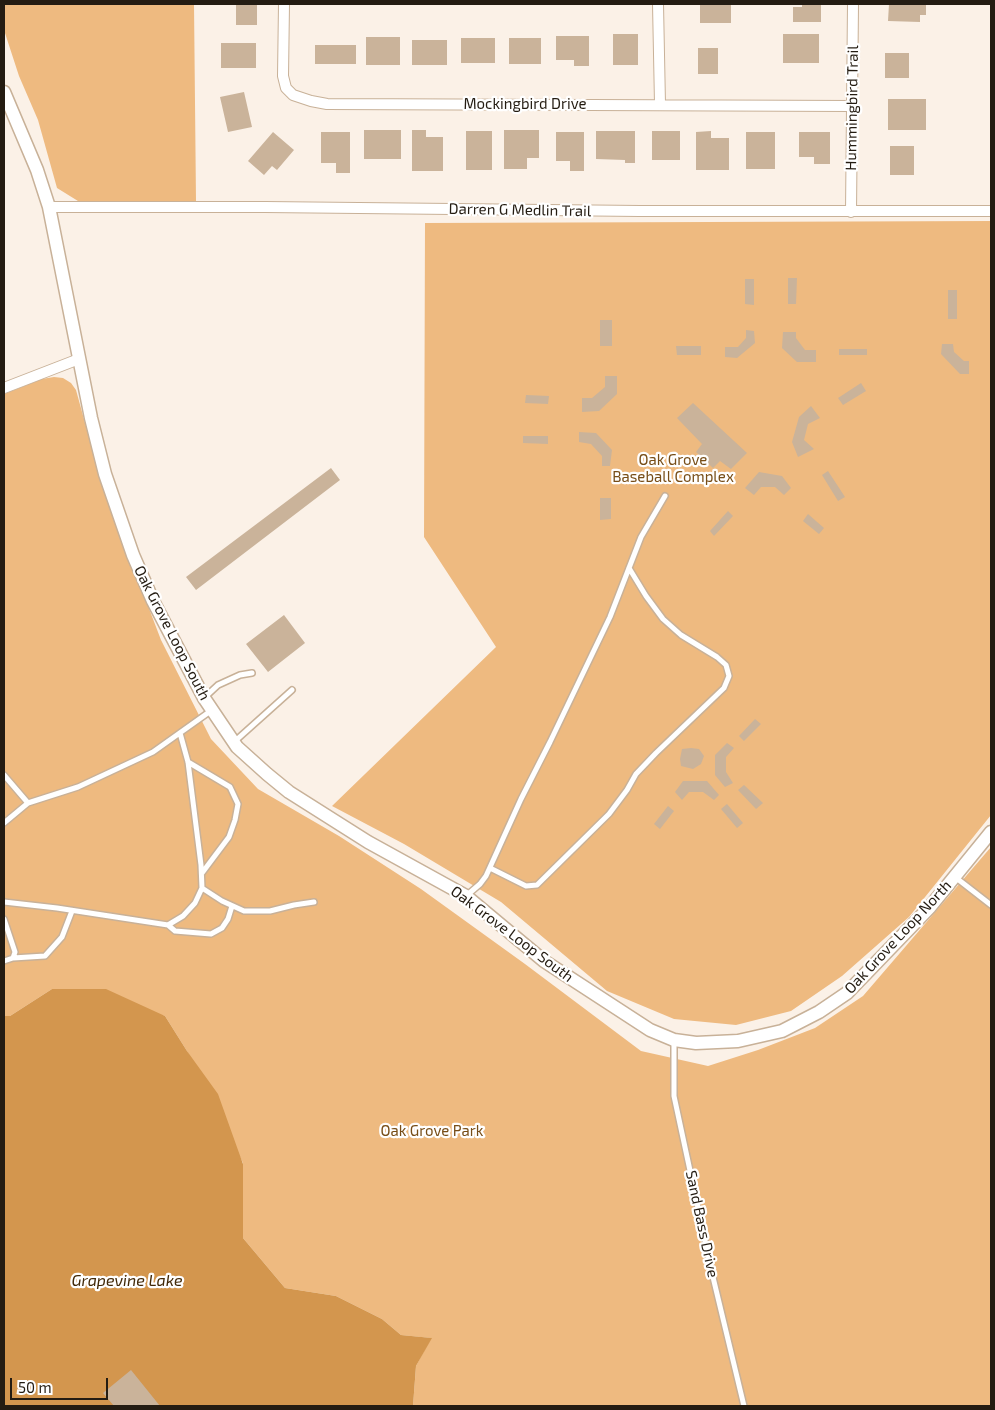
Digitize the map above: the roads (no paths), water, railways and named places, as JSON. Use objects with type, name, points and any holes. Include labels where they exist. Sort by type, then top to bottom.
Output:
[{"type":"street","name":"Mockingbird Drive","points":[[284,4],[283,76],[286,88],[292,95],[327,104],[852,106]]},
{"type":"street","points":[[658,4],[660,104]]},
{"type":"street","name":"Hummingbird Trail","points":[[851,212],[853,4]]},
{"type":"street","name":"Oak Grove Loop South","points":[[4,92],[49,207],[90,418],[121,523],[153,601],[204,698],[233,742],[289,792],[368,842],[466,896],[544,961],[650,1030],[674,1040]]},
{"type":"street","name":"Darren G Medlin Trail","points":[[49,207],[851,212],[991,211]]},
{"type":"street","points":[[4,388],[79,359]]},
{"type":"street","name":"Oak Grove Loop North","points":[[674,1040],[696,1043],[738,1041],[782,1031],[820,1012],[847,993],[930,907],[991,832]]},
{"type":"lane","points":[[466,896],[480,884],[490,868],[521,799],[610,617],[641,537],[664,496]]},
{"type":"lane","points":[[490,868],[526,886],[536,885],[610,814],[636,774],[724,688],[729,676],[726,665],[717,657],[681,635],[663,619],[629,568]]},
{"type":"lane","points":[[204,698],[218,686],[240,675],[252,674]]},
{"type":"lane","points":[[233,742],[292,690]]},
{"type":"lane","points":[[4,823],[28,803],[86,783],[153,752],[212,710]]},
{"type":"lane","points":[[168,925],[189,910],[195,903],[202,888],[202,874],[188,762],[180,733]]},
{"type":"lane","points":[[188,762],[230,787],[238,804],[229,837],[202,874]]},
{"type":"lane","points":[[4,775],[28,803]]},
{"type":"lane","points":[[955,877],[991,905]]},
{"type":"lane","points":[[202,888],[222,902],[244,910],[270,911],[314,902]]},
{"type":"lane","points":[[4,902],[72,910],[168,925],[175,931],[211,934],[222,928],[228,919],[232,906]]},
{"type":"lane","points":[[4,961],[14,955],[45,956],[62,937],[72,910]]},
{"type":"lane","points":[[4,919],[14,955]]},
{"type":"lane","name":"Sand Bass Drive","points":[[674,1040],[674,1096],[712,1273],[744,1406]]},
{"type":"water","name":"Grapevine Lake","points":[[52,989],[106,989],[165,1016],[218,1094],[243,1164],[243,1238],[285,1288],[336,1296],[382,1319],[401,1335],[432,1338],[416,1366],[413,1406],[4,1406],[4,1016],[10,1016]]},
{"type":"park label","name":"Oak Grove Baseball Complex","points":[[673,468]]},
{"type":"park label","name":"Oak Grove Park","points":[[432,1131]]}]
